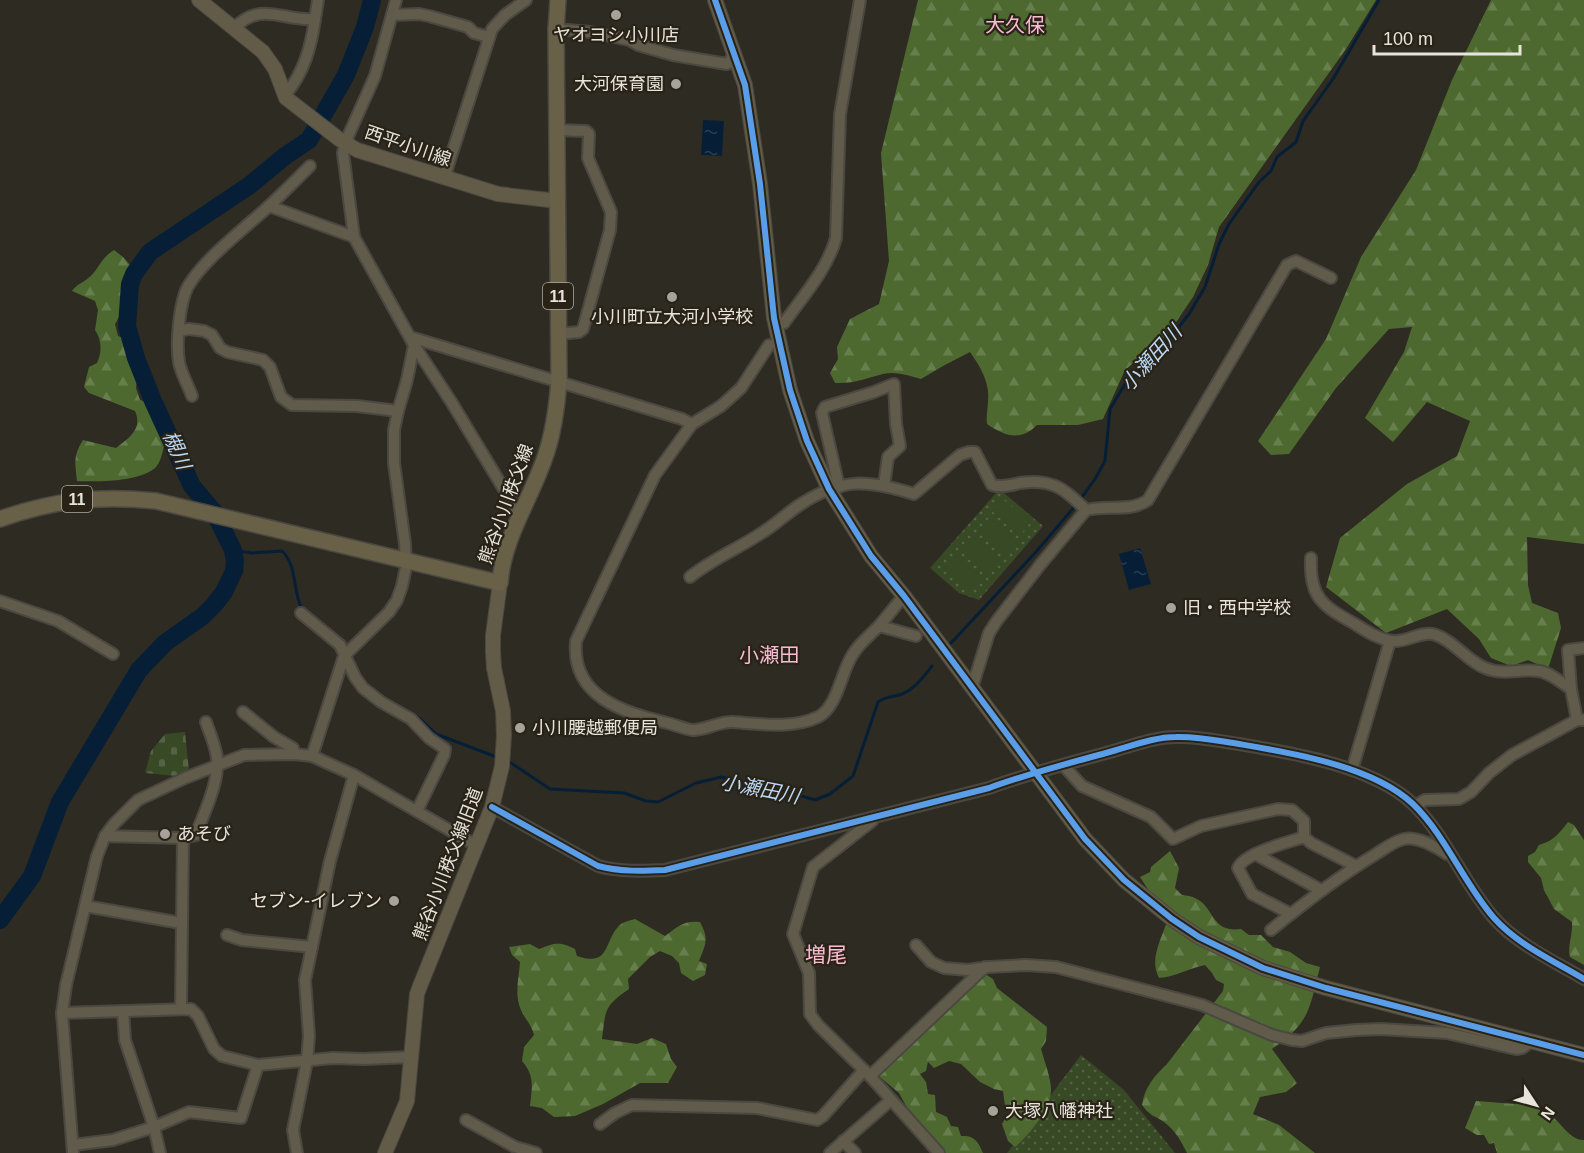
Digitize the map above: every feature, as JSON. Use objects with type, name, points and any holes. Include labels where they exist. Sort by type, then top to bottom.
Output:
[{"type":"main road","name":"熊谷小川秩父線","points":[[0,519],[54,503],[77,499],[111,498],[156,501],[500,583],[504,558],[549,446],[556,418],[559,380],[556,29],[558,0]]},
{"type":"street","name":"西平小川線","points":[[199,0],[263,52],[271,62],[287,98],[357,150],[512,197],[557,201]]},
{"type":"street","points":[[287,98],[304,65],[318,0]]},
{"type":"street","points":[[396,0],[375,76],[342,141],[354,237],[412,341],[520,516]]},
{"type":"street","points":[[444,178],[492,30],[505,15],[526,0]]},
{"type":"street","points":[[715,0],[745,85],[754,138],[774,318],[782,356],[807,441],[871,556],[904,596],[1085,839],[1124,880],[1172,919],[1199,937],[1263,968],[1482,1034]]},
{"type":"street","points":[[784,323],[825,265],[836,238],[840,114],[860,0]]},
{"type":"street","points":[[234,28],[245,18],[262,13],[315,19]]},
{"type":"street","points":[[392,15],[429,16],[468,27],[474,33],[489,37]]},
{"type":"street","points":[[556,29],[600,34],[629,40],[638,45],[673,55],[727,64],[735,55]]},
{"type":"street","points":[[557,130],[585,131],[589,134],[588,158],[611,212],[610,230],[583,329],[579,332],[558,334]]},
{"type":"street","points":[[192,396],[179,363],[178,345],[183,301],[193,279],[231,239],[310,166]]},
{"type":"street","points":[[269,206],[354,237]]},
{"type":"street","points":[[972,688],[989,633],[996,622],[1086,510],[1097,507],[1138,507],[1148,500],[1287,265],[1296,261],[1331,278]]},
{"type":"street","points":[[179,331],[189,329],[204,331],[212,335],[220,348],[227,352],[263,360],[270,367],[281,397],[292,405],[357,406],[398,411]]},
{"type":"street","points":[[412,341],[559,380],[692,424]]},
{"type":"street","points":[[312,756],[344,656],[389,612],[402,586],[405,544],[394,463],[394,430],[407,380],[412,341]]},
{"type":"street","points":[[769,345],[741,388],[721,406],[692,424],[655,475],[576,641],[575,653],[579,669],[601,699],[626,711],[684,729],[695,730],[730,722],[755,725],[804,721],[819,717],[829,705],[838,692],[853,652],[904,596]]},
{"type":"street","points":[[834,488],[822,413],[825,407],[894,384],[896,424],[900,446],[888,457],[884,485]]},
{"type":"street","points":[[690,577],[762,534],[801,504],[834,488],[864,482],[914,494],[960,455],[969,452],[975,452],[992,485],[999,487],[1027,482],[1049,483],[1069,492],[1086,510]]},
{"type":"street","points":[[1311,558],[1310,571],[1313,589],[1325,607],[1378,638],[1400,641],[1424,633],[1437,635],[1483,667],[1496,672],[1539,671],[1557,679],[1571,689]]},
{"type":"street","name":"熊谷小川秩父線旧道","points":[[386,1153],[407,1101],[417,994],[421,980],[492,807],[502,766],[503,711],[493,652],[500,583]]},
{"type":"street","points":[[0,601],[58,621],[113,654]]},
{"type":"street","points":[[301,613],[340,645],[355,677],[363,688],[381,702],[411,719],[429,738],[445,749],[417,811]]},
{"type":"street","points":[[879,626],[916,636]]},
{"type":"street","points":[[1352,770],[1390,641]]},
{"type":"street","points":[[1415,806],[1425,801],[1459,799],[1471,792],[1489,773],[1512,755],[1581,720],[1571,689],[1568,650],[1584,648]]},
{"type":"street","points":[[243,711],[274,737],[293,748],[294,754]]},
{"type":"street","points":[[105,836],[183,838],[196,835],[212,791],[217,766],[217,756],[206,722]]},
{"type":"street","points":[[492,807],[598,866],[608,869],[666,870],[989,788],[1034,772],[1155,740],[1177,736],[1207,739],[1291,753],[1352,770],[1384,784],[1415,806],[1453,857],[1480,900],[1505,930],[1584,979]]},
{"type":"street","points":[[258,1065],[241,1118],[189,1112],[113,1140],[73,1149],[62,1013],[66,985],[97,856],[105,836],[126,809],[138,800],[244,755],[294,754],[312,756],[354,775],[477,846]]},
{"type":"street","points":[[1063,765],[1082,786],[1151,817],[1173,839],[1201,826],[1278,809],[1292,810],[1304,821],[1304,837],[1311,843],[1356,866]]},
{"type":"street","points":[[297,1153],[293,1130],[307,1061],[309,1036],[305,980],[330,861],[354,775]]},
{"type":"street","points":[[874,816],[872,821],[813,867],[793,934],[809,973],[810,1014],[939,1153]]},
{"type":"street","points":[[1291,914],[1252,894],[1238,867],[1240,863],[1255,854],[1304,837]]},
{"type":"street","points":[[181,1008],[183,838]]},
{"type":"street","points":[[1271,930],[1321,890],[1356,866],[1404,839],[1434,846],[1453,857]]},
{"type":"street","points":[[1255,854],[1321,890]]},
{"type":"street","points":[[85,906],[181,923]]},
{"type":"street","points":[[227,935],[242,940],[312,947]]},
{"type":"street","points":[[916,945],[931,962],[944,968],[968,970],[1026,965],[1056,967],[1202,1005],[1272,1035],[1292,1040],[1302,1041],[1326,1033],[1348,1030],[1381,1029],[1482,1034],[1532,1041],[1584,1055]]},
{"type":"street","points":[[600,1124],[615,1113],[632,1105],[757,1108],[817,1120],[985,967]]},
{"type":"street","points":[[62,1013],[181,1008],[191,1010],[198,1016],[214,1049],[222,1056],[258,1065],[333,1058],[411,1057]]},
{"type":"street","points":[[123,1011],[125,1040],[154,1126],[160,1153]]},
{"type":"street","points":[[830,1153],[891,1100]]},
{"type":"street","points":[[466,1120],[510,1144],[536,1153]]},
{"type":"street","points":[[843,1141],[855,1153]]},
{"type":"green space","points":[[918,0],[1376,0],[1346,49],[1219,227],[1208,265],[1193,297],[1168,334],[1125,370],[1103,419],[1078,425],[1037,425],[1025,434],[1018,435],[1000,432],[987,424],[986,381],[970,352],[921,379],[888,373],[854,382],[835,383],[830,373],[838,359],[837,347],[850,319],[879,304],[889,261],[881,153]]},
{"type":"green space","points":[[1491,0],[1584,0],[1584,544],[1527,537],[1528,585],[1532,603],[1558,613],[1561,628],[1548,669],[1528,660],[1511,666],[1491,658],[1479,639],[1447,609],[1386,633],[1326,587],[1340,538],[1407,484],[1457,456],[1470,421],[1427,402],[1393,442],[1365,418],[1404,352],[1412,327],[1389,329],[1336,388],[1289,454],[1271,455],[1258,441],[1326,339],[1361,257],[1416,170],[1452,80]]},
{"type":"green space","points":[[114,250],[130,265],[124,285],[122,312],[115,324],[118,336],[128,340],[131,367],[137,378],[136,388],[140,400],[152,405],[167,436],[158,464],[149,472],[118,480],[77,481],[76,459],[83,440],[116,448],[133,433],[137,423],[135,411],[89,393],[84,387],[89,367],[97,363],[100,355],[100,342],[95,330],[98,310],[95,301],[72,291],[91,276],[105,257]]},
{"type":"green space","points":[[996,493],[1004,493],[1043,526],[979,600],[959,593],[930,568]]},
{"type":"green space","points":[[1004,500],[1030,523],[1020,535],[993,512]]},
{"type":"green space","points":[[988,519],[1014,542],[1003,554],[977,531]]},
{"type":"green space","points":[[971,538],[997,561],[987,573],[960,550]]},
{"type":"green space","points":[[955,556],[982,579],[971,591],[945,568]]},
{"type":"green space","points":[[185,732],[189,771],[176,776],[145,773],[151,751],[165,734]]},
{"type":"green space","points":[[1568,822],[1574,825],[1584,840],[1584,965],[1570,957],[1572,922],[1554,909],[1544,890],[1541,878],[1528,862],[1528,856],[1535,852],[1539,845],[1555,837]]},
{"type":"green space","points":[[1170,851],[1179,868],[1175,888],[1182,895],[1193,897],[1201,902],[1222,926],[1241,929],[1249,935],[1261,935],[1273,947],[1290,952],[1306,963],[1320,967],[1310,1005],[1301,1023],[1285,1040],[1272,1049],[1297,1083],[1286,1092],[1260,1097],[1253,1114],[1279,1125],[1315,1153],[1187,1153],[1171,1129],[1150,1114],[1142,1105],[1151,1082],[1223,991],[1224,984],[1216,980],[1205,965],[1159,978],[1156,972],[1155,959],[1167,923],[1167,908],[1151,894],[1140,877],[1150,872],[1151,867]]},
{"type":"green space","points":[[635,919],[665,936],[685,923],[700,922],[706,941],[699,961],[707,964],[705,975],[693,981],[681,973],[679,963],[672,956],[660,951],[650,957],[628,979],[629,989],[614,1000],[607,1010],[602,1039],[637,1044],[652,1038],[666,1044],[671,1059],[677,1067],[668,1083],[640,1083],[603,1104],[575,1116],[554,1117],[542,1108],[530,1106],[531,1077],[522,1061],[524,1047],[534,1035],[519,1004],[517,986],[520,962],[512,955],[509,947],[530,944],[539,949],[561,944],[575,949],[577,956],[588,959],[596,958],[602,955],[615,930],[621,924]]},
{"type":"green space","points":[[985,974],[993,979],[997,988],[1047,1027],[1046,1041],[1041,1049],[1050,1082],[1050,1098],[1038,1122],[1015,1147],[1008,1141],[1002,1124],[1010,1110],[1005,1106],[1003,1091],[980,1082],[961,1064],[949,1061],[934,1068],[928,1062],[926,1071],[920,1074],[926,1082],[928,1094],[935,1095],[936,1112],[947,1117],[951,1126],[958,1127],[961,1136],[975,1140],[983,1153],[943,1153],[911,1115],[899,1093],[880,1077],[879,1071]]},
{"type":"green space","points":[[1081,1055],[1124,1090],[1175,1153],[1007,1153]]},
{"type":"green space","points":[[1525,1098],[1536,1101],[1541,1113],[1555,1119],[1575,1138],[1584,1140],[1584,1153],[1497,1153],[1494,1143],[1489,1144],[1484,1135],[1477,1135],[1465,1128],[1476,1101],[1515,1104]]},
{"type":"water","points":[[703,120],[724,121],[722,156],[701,155]]},
{"type":"water","points":[[1140,548],[1151,584],[1129,590],[1119,554]]},
{"type":"waterway","name":"槻川","points":[[0,920],[32,876],[60,802],[139,670],[165,643],[203,616],[214,605],[224,592],[234,571],[233,550],[214,512],[192,486],[136,358],[127,326],[130,284],[134,274],[150,252],[250,185],[285,156],[309,140],[346,75],[365,27],[372,0]]},
{"type":"waterway","name":"小瀬田川","points":[[1080,500],[1105,461],[1110,409],[1125,384],[1162,349],[1189,314],[1205,287],[1219,244],[1229,224],[1259,182],[1271,171],[1277,157],[1296,142],[1303,121],[1333,79],[1379,0]]},
{"type":"waterway","name":"小瀬田川","points":[[951,643],[1035,553],[1076,505]]},
{"type":"waterway","name":"小瀬田川","points":[[233,550],[252,553],[282,551],[293,571],[302,609]]},
{"type":"waterway","name":"小瀬田川","points":[[508,761],[550,789],[624,793],[646,801],[658,802],[696,783],[721,777],[766,789],[782,790],[815,800],[830,794],[853,776],[878,702],[911,689],[932,666]]},
{"type":"waterway","name":"小瀬田川","points":[[412,714],[436,734],[499,758]]},
{"type":"cycle path","points":[[715,0],[745,85],[760,184],[774,318],[790,390],[807,441],[829,489],[871,556],[904,596],[1085,839],[1124,880],[1172,919],[1199,937],[1263,968],[1326,988],[1584,1055]]},
{"type":"cycle path","points":[[492,807],[598,866],[623,870],[665,870],[989,788],[1150,740],[1167,737],[1216,740],[1331,763],[1376,780],[1396,791],[1425,817],[1494,918],[1537,952],[1584,979]]},
{"type":"place","name":"ヤオヨシ小川店","points":[[616,15]]},
{"type":"place","name":"大河保育園","points":[[676,84]]},
{"type":"place","name":"小川町立大河小学校","points":[[672,297]]},
{"type":"place","name":"旧・西中学校","points":[[1171,608]]},
{"type":"place","name":"小川腰越郵便局","points":[[520,728]]},
{"type":"place","name":"あそび","points":[[165,834]]},
{"type":"place","name":"セブン-イレブン","points":[[394,901]]},
{"type":"place","name":"大塚八幡神社","points":[[993,1111]]},
{"type":"district","name":"大久保","points":[[1015,25]]},
{"type":"district","name":"小瀬田","points":[[769,655]]},
{"type":"district","name":"増尾","points":[[826,954]]}]
